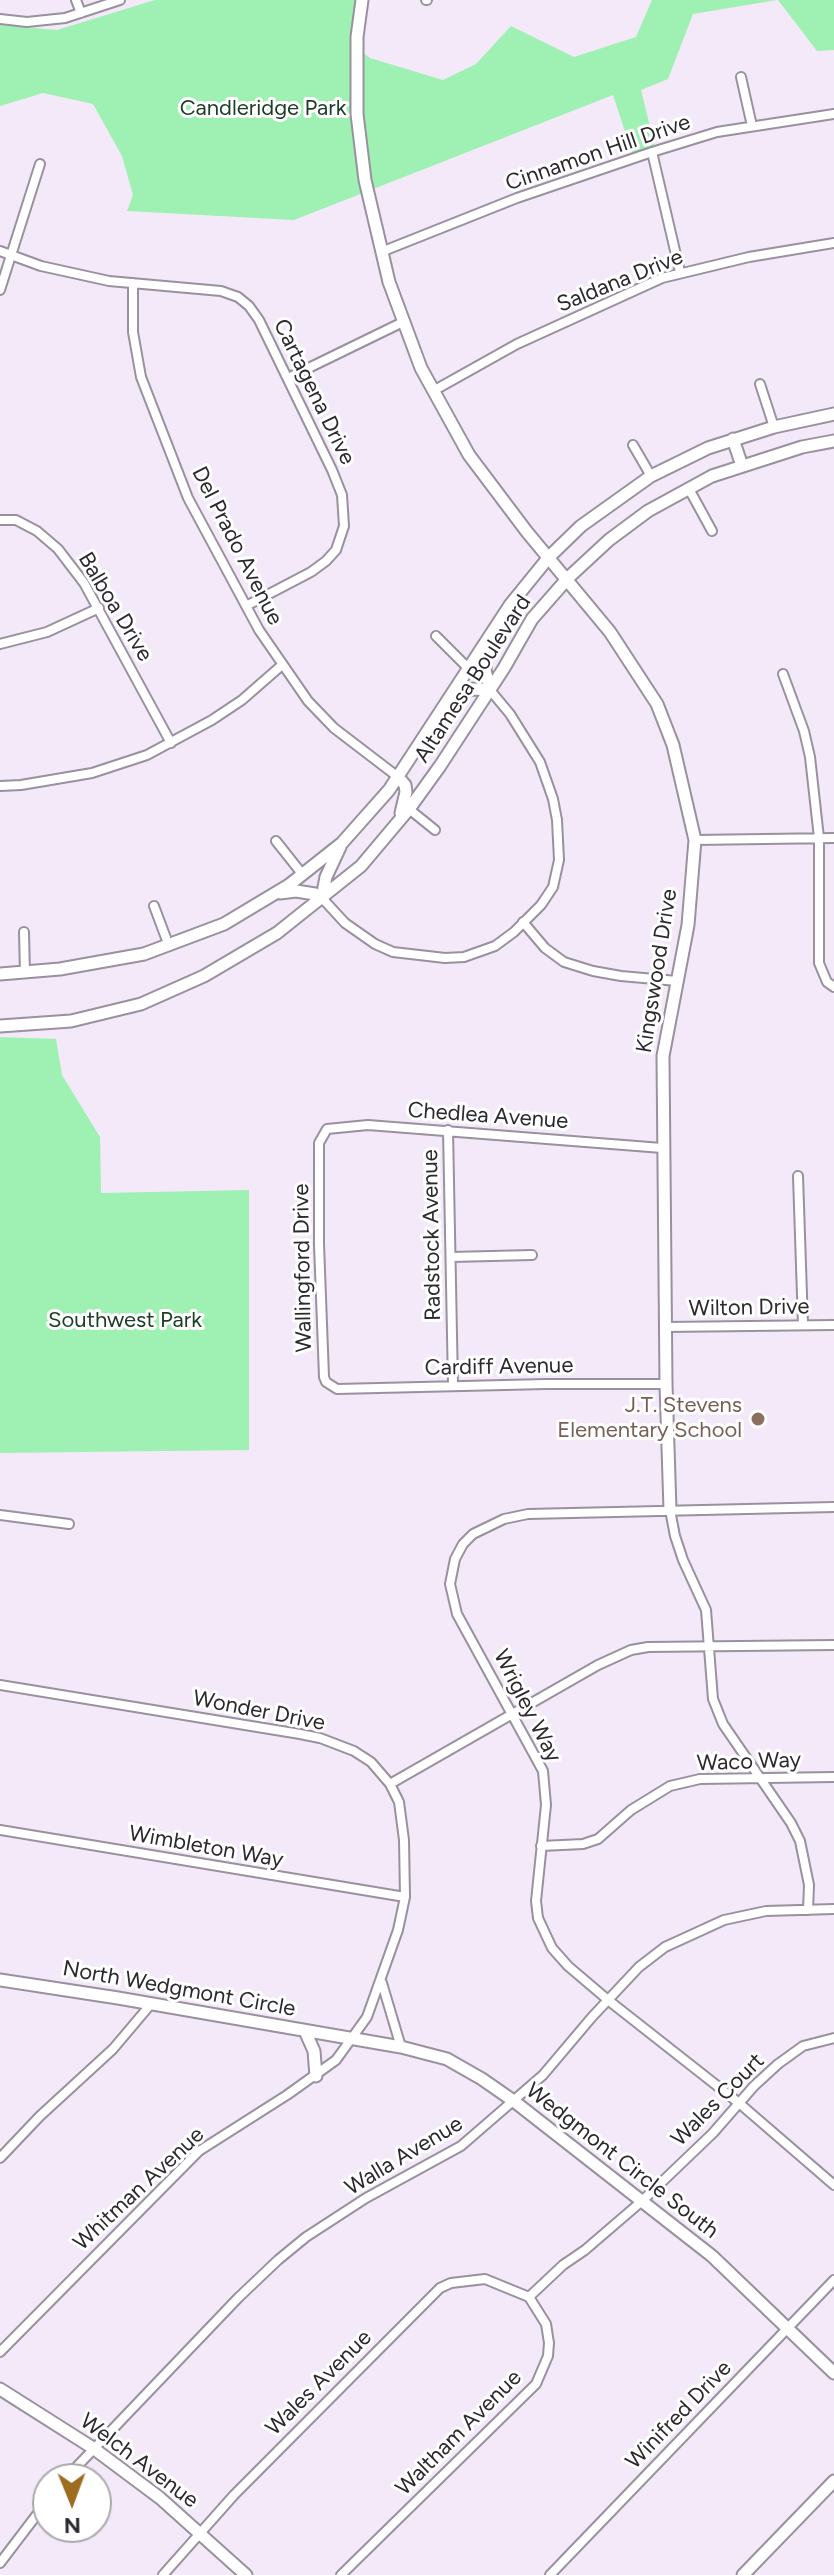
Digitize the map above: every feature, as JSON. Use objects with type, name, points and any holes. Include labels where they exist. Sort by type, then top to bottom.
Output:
[{"type":"street","points":[[76,0],[81,13]]},
{"type":"street","points":[[0,19],[27,22],[65,18],[120,0]]},
{"type":"street","name":"Kingswood Drive","points":[[362,0],[357,37],[357,114],[365,180],[381,252],[403,322],[433,391],[469,455],[610,632],[657,704],[673,745],[695,840],[688,925],[663,1056],[662,1148],[670,1510],[679,1548],[706,1610],[713,1699],[723,1724],[800,1841],[809,1885],[808,1910]]},
{"type":"street","points":[[741,77],[752,126]]},
{"type":"street","name":"Cinnamon Hill Drive","points":[[381,252],[517,198],[717,132],[834,114]]},
{"type":"street","points":[[652,152],[680,272]]},
{"type":"street","points":[[0,290],[40,164]]},
{"type":"street","name":"Saldana Drive","points":[[433,391],[540,333],[680,272],[834,243]]},
{"type":"street","name":"Cartagena Drive","points":[[0,251],[41,266],[109,281],[207,289],[238,297],[259,320],[342,495],[344,526],[336,550],[326,561],[246,606]]},
{"type":"street","name":"Del Prado Avenue","points":[[133,283],[133,332],[141,377],[188,498],[246,606],[308,701],[334,728],[398,777]]},
{"type":"street","points":[[288,378],[403,322]]},
{"type":"street","points":[[760,384],[774,427]]},
{"type":"street","name":"Altamesa Boulevard","points":[[0,974],[117,960],[169,946],[224,924],[275,894],[303,875],[359,826],[398,777],[510,605],[549,557],[581,526],[651,476],[708,448],[774,427],[834,414]]},
{"type":"street","points":[[733,439],[742,466]]},
{"type":"street","name":"Altamesa Boulevard","points":[[0,1026],[71,1021],[141,1004],[229,962],[277,933],[361,866],[396,825],[435,774],[532,619],[568,578],[609,540],[648,511],[712,476],[802,447],[834,441]]},
{"type":"street","points":[[633,445],[651,476]]},
{"type":"street","points":[[689,489],[712,531]]},
{"type":"street","name":"Balboa Drive","points":[[0,520],[25,523],[58,549],[99,608],[171,743]]},
{"type":"street","points":[[0,644],[47,632],[99,608]]},
{"type":"street","name":"Altamesa Boulevard","points":[[436,636],[468,668]]},
{"type":"street","points":[[275,894],[296,891],[315,894],[345,923],[375,944],[393,952],[445,958],[478,953],[495,946],[541,905],[553,887],[559,860],[553,799],[540,762],[510,714],[490,690],[485,670],[487,639]]},
{"type":"street","points":[[0,786],[92,773],[118,766],[171,743],[242,700],[282,665]]},
{"type":"street","points":[[783,674],[804,731],[815,787],[819,838],[819,963],[827,982],[834,987]]},
{"type":"street","points":[[452,695],[473,689],[490,690]]},
{"type":"street","points":[[398,777],[412,781],[435,774]]},
{"type":"street","points":[[396,825],[405,805],[406,792],[405,785],[398,777]]},
{"type":"street","points":[[409,809],[435,830]]},
{"type":"street","points":[[695,840],[834,838]]},
{"type":"street","points":[[276,841],[303,875]]},
{"type":"street","points":[[322,898],[326,877],[342,843]]},
{"type":"street","points":[[154,906],[169,946]]},
{"type":"street","points":[[523,922],[545,948],[564,962],[607,973],[677,981]]},
{"type":"street","points":[[24,932],[25,973]]},
{"type":"street","name":"Chedlea Avenue","points":[[319,1143],[327,1129],[368,1125],[662,1148]]},
{"type":"street","name":"Radstock Avenue","points":[[448,1130],[453,1386]]},
{"type":"street","name":"Wallingford Drive","points":[[319,1143],[324,1377],[334,1388]]},
{"type":"street","points":[[798,1176],[803,1325]]},
{"type":"street","points":[[451,1257],[532,1255]]},
{"type":"street","name":"Wilton Drive","points":[[665,1327],[834,1325]]},
{"type":"street","name":"Cardiff Avenue","points":[[334,1388],[666,1384]]},
{"type":"street","name":"Wrigley Way","points":[[834,1507],[528,1514],[473,1534],[455,1559],[450,1584],[457,1614],[543,1771],[546,1805],[536,1901],[544,1934],[568,1966],[739,2103],[834,2185]]},
{"type":"street","points":[[0,1515],[69,1524]]},
{"type":"street","points":[[390,1784],[598,1665],[631,1650],[648,1647],[834,1645]]},
{"type":"street","name":"Wonder Drive","points":[[0,1685],[320,1738],[363,1756],[390,1784],[399,1802],[405,1897],[382,1982],[367,2017],[352,2039]]},
{"type":"street","name":"Waco Way","points":[[541,1846],[583,1844],[598,1839],[631,1810],[670,1786],[700,1779],[834,1777]]},
{"type":"street","name":"Wimbleton Way","points":[[0,1830],[405,1897]]},
{"type":"street","name":"Walla Avenue","points":[[79,2463],[238,2298],[288,2252],[366,2198],[461,2146],[543,2075],[639,1967],[665,1947],[724,1920],[766,1911],[834,1909]]},
{"type":"street","name":"North Wedgmont Circle","points":[[0,1980],[352,2039]]},
{"type":"street","points":[[382,1982],[401,2047]]},
{"type":"street","points":[[0,2158],[40,2116],[113,2049],[151,2004]]},
{"type":"street","points":[[305,2031],[314,2051],[316,2076]]},
{"type":"street","name":"Wales Court","points":[[529,2297],[642,2201],[713,2133],[762,2079],[803,2046],[834,2038]]},
{"type":"street","name":"Wedgmont Circle South","points":[[352,2039],[447,2059],[482,2079],[712,2256],[834,2373]]},
{"type":"street","name":"Whitman Avenue","points":[[0,2352],[31,2317],[199,2151],[316,2076],[336,2060],[352,2039]]},
{"type":"street","name":"Wales Avenue","points":[[163,2575],[234,2495],[440,2288],[451,2283],[485,2279],[529,2297]]},
{"type":"street","name":"Winifred Drive","points":[[550,2575],[834,2280]]},
{"type":"street","name":"Waltham Avenue","points":[[341,2575],[536,2384],[548,2356],[549,2343],[546,2324],[529,2297]]},
{"type":"street","name":"Welch Avenue","points":[[0,2389],[93,2448],[160,2498],[246,2575]]},
{"type":"street","points":[[743,2575],[834,2481]]},
{"type":"street","points":[[0,2563],[32,2521]]},
{"type":"green space","name":"Candleridge Park","points":[[155,0],[358,0],[354,46],[370,58],[443,80],[476,64],[511,26],[574,57],[636,37],[652,0],[777,0],[693,14],[668,79],[641,90],[655,147],[632,153],[613,95],[294,220],[127,211],[133,195],[122,156],[93,104],[43,93],[0,106],[0,25],[57,30]]},
{"type":"green space","points":[[778,0],[834,0],[834,50],[817,51]]},
{"type":"green space","name":"Southwest Park","points":[[0,1037],[56,1039],[62,1075],[100,1137],[101,1193],[249,1190],[249,1450],[0,1453]]},
{"type":"place","name":"J.T. Stevens Elementary School","points":[[758,1419]]}]
